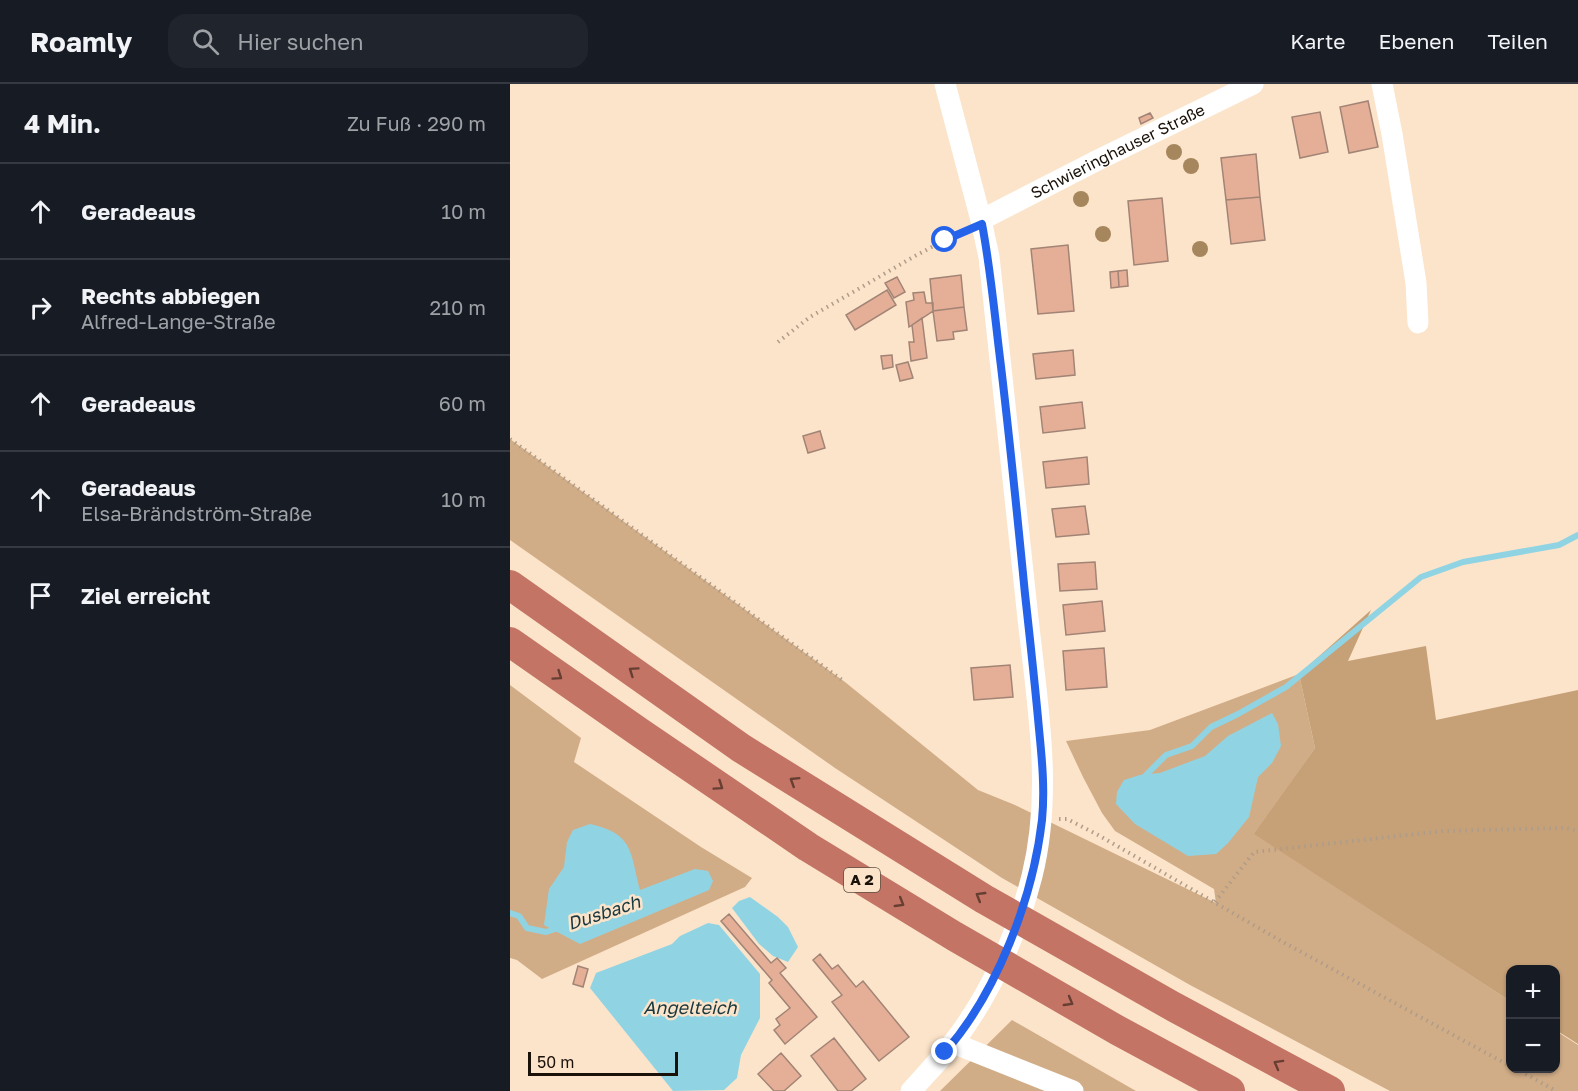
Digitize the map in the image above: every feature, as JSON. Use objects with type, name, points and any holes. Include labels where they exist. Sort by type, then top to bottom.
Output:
[{"type":"highway","points":[[510,585],[741,748],[984,899],[1174,1007],[1330,1091]]},
{"type":"highway","name":"A 2","points":[[510,642],[808,847],[954,936],[1230,1091]]},
{"type":"street","points":[[911,1091],[953,1043],[988,988],[1006,952],[1025,898],[1037,853],[1042,819],[1043,772],[1037,707],[989,257],[982,222],[945,84]]},
{"type":"street","name":"Schwieringhauser Straße","points":[[982,222],[1098,160],[1253,84]]},
{"type":"street","points":[[1382,84],[1416,282],[1418,322]]},
{"type":"street","points":[[953,1043],[1073,1091]]},
{"type":"path","points":[[778,342],[810,317],[945,240],[982,222]]},
{"type":"path","points":[[510,439],[845,682]]},
{"type":"path","points":[[1042,819],[1067,819],[1098,835],[1283,942],[1506,1064]]},
{"type":"path","points":[[1215,902],[1254,852],[1442,831],[1565,828],[1578,831]]},
{"type":"path","points":[[1524,1073],[1556,1091]]},
{"type":"shaded area","points":[[510,439],[845,682],[978,790],[1015,805],[1216,903],[1214,889],[1115,831],[1102,813],[1066,741],[1150,730],[1299,674],[1315,748],[1255,834],[1506,998],[1506,1073],[1560,1073],[1560,1034],[1578,1045],[1578,1091],[1390,1091],[1190,985],[1002,878],[835,768],[510,540]]},
{"type":"shaded area","points":[[1371,610],[1348,661],[1426,646],[1436,720],[1578,690],[1578,1044],[1560,1033],[1560,965],[1506,965],[1506,998],[1254,834],[1315,748],[1299,674]]},
{"type":"shaded area","points":[[510,685],[581,738],[574,762],[701,847],[752,878],[745,887],[542,979],[517,960],[510,958]]},
{"type":"shaded area","points":[[1012,1020],[1136,1091],[940,1091]]},
{"type":"water","points":[[1272,713],[1278,724],[1281,746],[1272,763],[1258,777],[1249,817],[1216,854],[1188,856],[1135,824],[1116,804],[1117,792],[1124,780],[1140,775],[1160,773],[1205,756],[1228,736]]},
{"type":"water","points":[[590,824],[615,833],[623,839],[631,855],[640,890],[695,869],[708,871],[713,881],[709,890],[580,944],[544,925],[549,889],[564,867],[567,842],[573,830]]},
{"type":"water","points":[[750,897],[788,927],[798,947],[788,962],[773,956],[759,944],[732,908],[739,901]]},
{"type":"water","name":"Angelteich","points":[[708,923],[719,925],[760,974],[760,1018],[741,1055],[737,1078],[724,1090],[673,1091],[590,988],[596,973],[672,944],[680,936]]},
{"type":"building","points":[[1368,101],[1378,147],[1349,153],[1340,107]]},
{"type":"building","points":[[1320,112],[1328,152],[1300,158],[1292,117]]},
{"type":"building","points":[[1150,113],[1153,118],[1141,124],[1139,118]]},
{"type":"building","points":[[1256,154],[1260,197],[1226,200],[1221,158]]},
{"type":"building","points":[[1260,197],[1265,240],[1231,244],[1226,200]]},
{"type":"building","points":[[1162,198],[1168,261],[1134,265],[1128,201]]},
{"type":"building","points":[[1068,245],[1074,311],[1038,314],[1031,249]]},
{"type":"building","points":[[1127,270],[1128,286],[1119,287],[1118,271]]},
{"type":"building","points":[[1118,271],[1119,287],[1111,288],[1110,272]]},
{"type":"building","points":[[961,275],[964,307],[933,311],[930,279]]},
{"type":"building","points":[[897,277],[905,292],[894,298],[885,283]]},
{"type":"building","points":[[887,290],[896,305],[855,330],[846,315]]},
{"type":"building","points":[[924,292],[926,303],[933,303],[933,311],[909,327],[906,302],[914,300],[913,293]]},
{"type":"building","points":[[964,307],[967,330],[953,332],[954,339],[937,341],[933,311]]},
{"type":"building","points":[[922,318],[927,358],[911,361],[909,342],[914,342],[912,325]]},
{"type":"building","points":[[1073,350],[1075,375],[1036,379],[1033,354]]},
{"type":"building","points":[[892,355],[893,367],[883,369],[881,356]]},
{"type":"building","points":[[908,362],[913,378],[900,381],[896,365]]},
{"type":"building","points":[[1082,402],[1085,428],[1043,433],[1040,407]]},
{"type":"building","points":[[820,431],[825,448],[808,453],[803,436]]},
{"type":"building","points":[[1087,457],[1089,484],[1046,488],[1043,462]]},
{"type":"building","points":[[1085,506],[1089,534],[1056,537],[1052,509]]},
{"type":"building","points":[[1095,562],[1097,589],[1060,591],[1058,564]]},
{"type":"building","points":[[1102,601],[1105,631],[1066,635],[1063,605]]},
{"type":"building","points":[[1104,648],[1107,687],[1066,690],[1063,651]]},
{"type":"building","points":[[1010,665],[1013,697],[974,700],[971,668]]},
{"type":"building","points":[[729,914],[771,963],[777,958],[786,968],[780,973],[817,1017],[785,1044],[774,1030],[780,1025],[776,1019],[790,1008],[769,983],[772,980],[721,921]]},
{"type":"building","points":[[820,954],[832,969],[838,965],[856,987],[863,981],[909,1037],[879,1061],[832,1002],[842,995],[813,960]]},
{"type":"building","points":[[578,966],[588,969],[583,987],[573,984]]},
{"type":"building","points":[[834,1038],[866,1079],[851,1091],[838,1091],[811,1056]]},
{"type":"building","points":[[781,1053],[801,1076],[784,1091],[774,1091],[758,1074]]},
{"type":"waterway","points":[[1142,779],[1166,755],[1192,746],[1211,727],[1286,687],[1421,577],[1463,562],[1559,545],[1578,535]]},
{"type":"waterway","name":"Dusbach","points":[[510,913],[519,916],[527,928],[546,932],[561,927]]},
{"type":"route","points":[[945,240],[982,224],[989,257],[1004,391],[1043,772],[1042,819],[1037,853],[1022,909],[1006,952],[988,988],[945,1052]]}]
